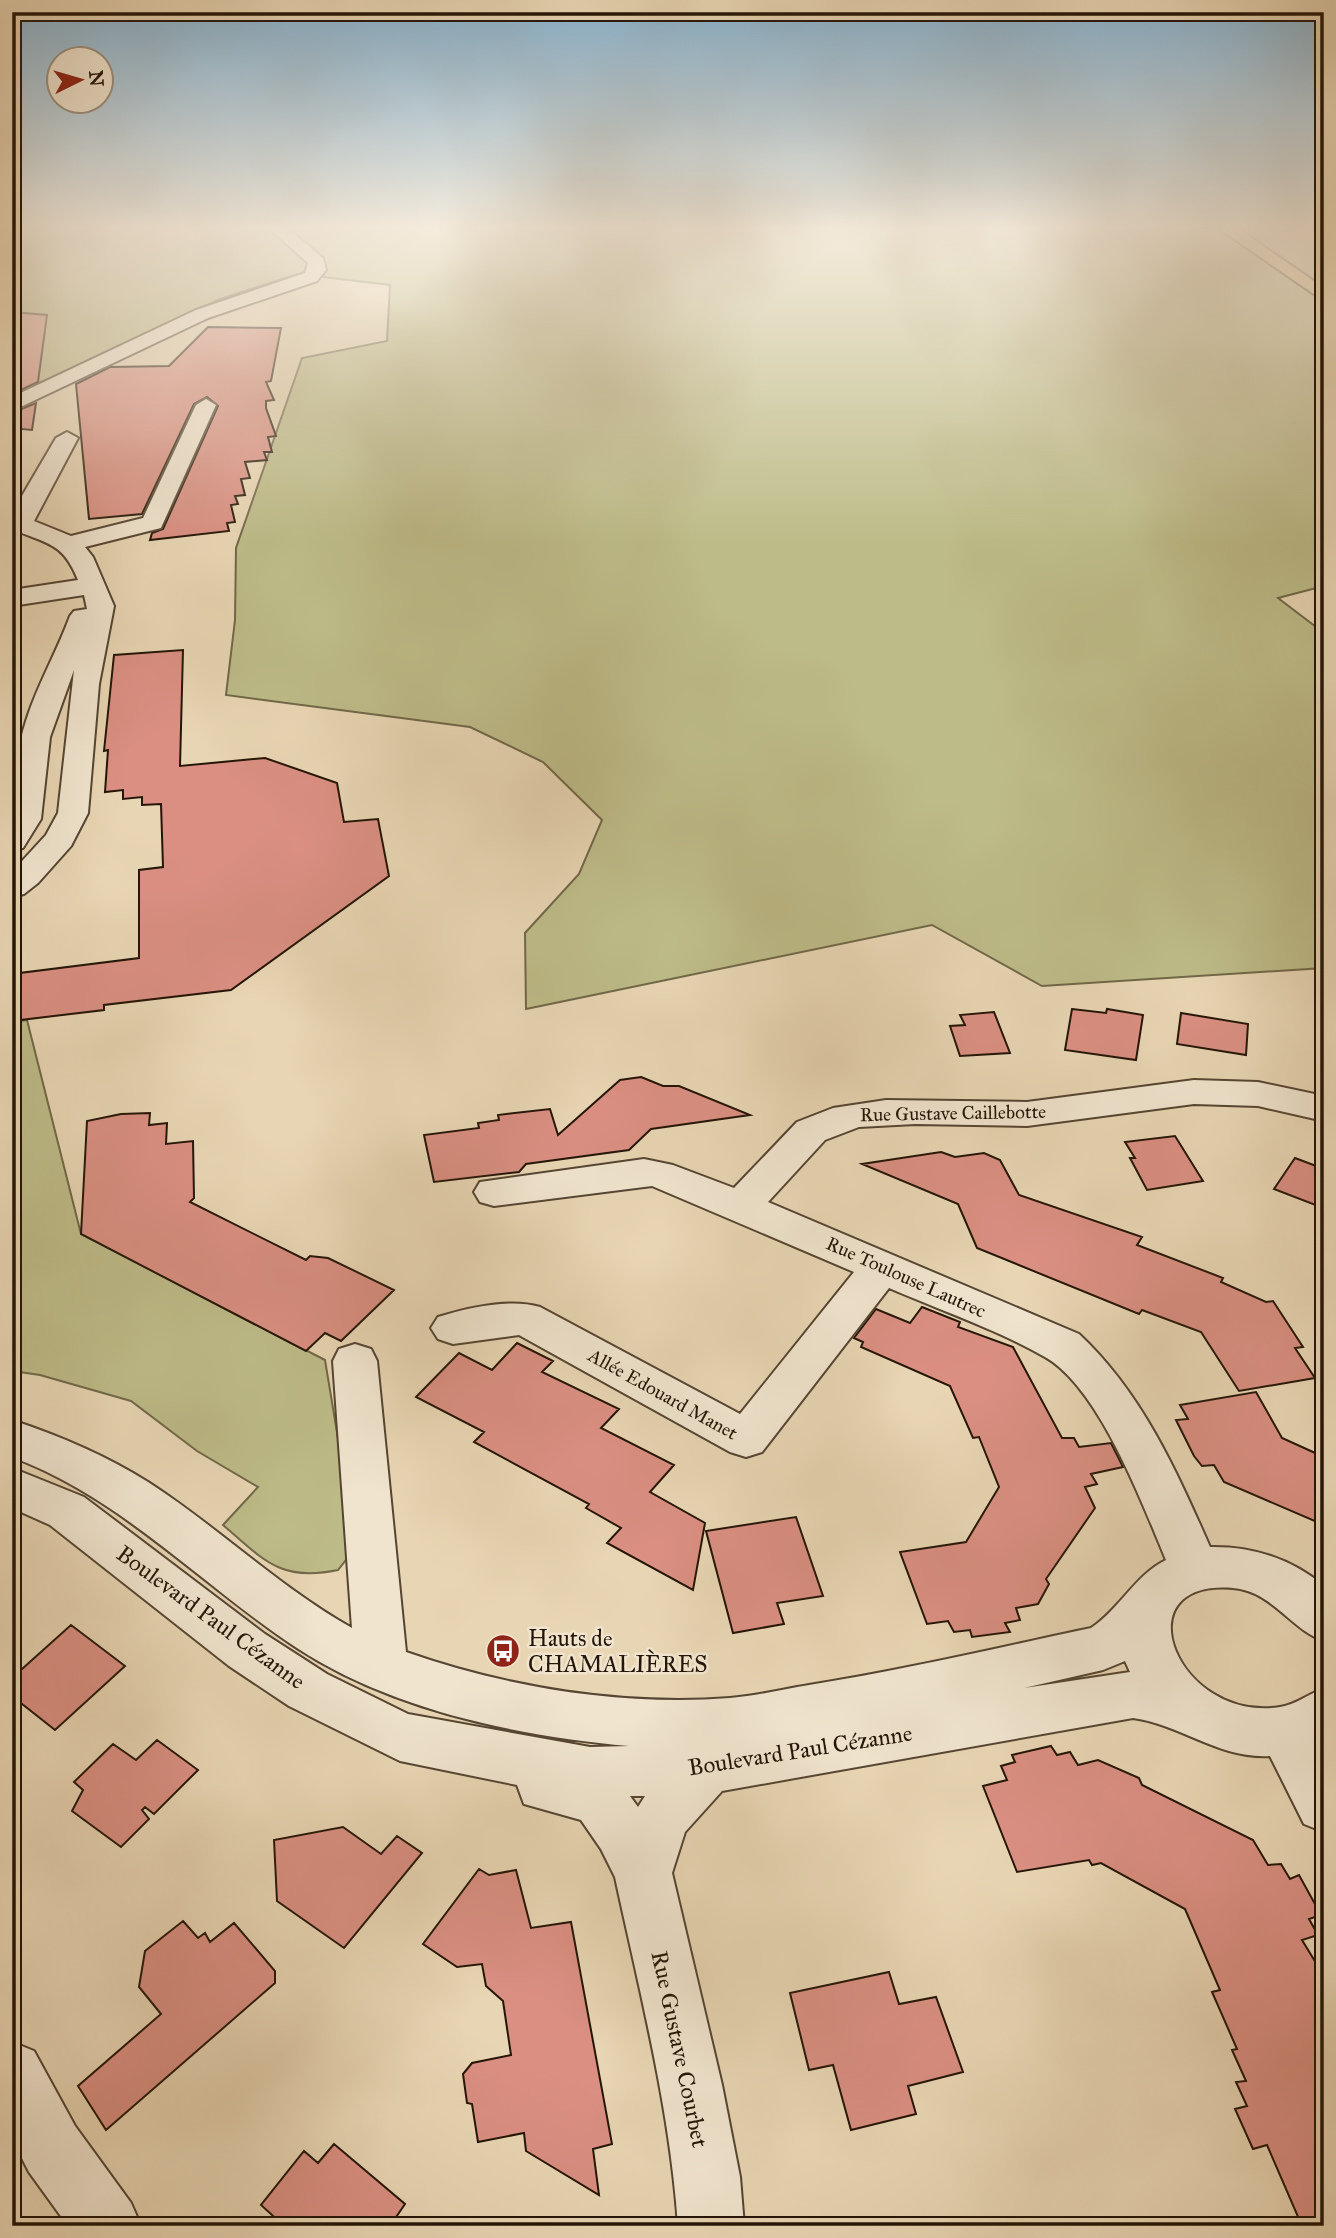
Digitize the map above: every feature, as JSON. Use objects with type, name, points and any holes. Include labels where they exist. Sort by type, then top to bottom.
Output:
[{"type":"street","points":[[12,405],[162,332]]},
{"type":"street","points":[[69,544],[153,523],[206,405]]},
{"type":"street","points":[[12,887],[27,876],[60,839],[73,814],[85,684],[101,606],[90,586],[81,558],[69,544],[16,521],[67,438]]},
{"type":"street","points":[[12,598],[90,586]]},
{"type":"street","points":[[12,841],[24,823],[36,740],[44,707],[82,618],[90,586]]},
{"type":"street","name":"Rue Gustave Caillebotte","points":[[741,1206],[811,1131],[825,1123],[856,1114],[1027,1114],[1217,1091],[1268,1095],[1324,1109]]},
{"type":"street","name":"Rue Toulouse Lautrec","points":[[494,1192],[653,1172],[741,1206],[1047,1337],[1080,1360],[1111,1399],[1159,1486],[1195,1569]]},
{"type":"street","name":"Allée Edouard Manet","points":[[453,1328],[524,1318],[746,1439],[883,1266]]},
{"type":"street","points":[[355,1361],[380,1666]]},
{"type":"street","name":"Boulevard Paul Cézanne","points":[[12,1438],[70,1461],[129,1492],[315,1633],[380,1666],[433,1685],[554,1713],[618,1721],[734,1721],[866,1699],[1103,1648],[1128,1631],[1158,1591],[1174,1578],[1195,1569]]},
{"type":"street","name":"Boulevard Paul Cézanne","points":[[12,1487],[66,1511],[247,1650],[308,1690],[400,1737],[479,1754],[590,1772],[707,1769],[1022,1712],[1133,1695],[1164,1699],[1242,1731],[1304,1722]]},
{"type":"street","points":[[1195,1569],[1216,1566],[1262,1574],[1317,1606]]},
{"type":"street","points":[[1147,1608],[1143,1629],[1147,1652],[1158,1675],[1176,1697],[1199,1714]]},
{"type":"street","points":[[1304,1722],[1324,1806]]},
{"type":"street","name":"Rue Gustave Courbet","points":[[400,1737],[486,1777],[567,1789],[600,1801],[621,1830],[643,1873],[691,2085],[707,2177],[711,2226]]},
{"type":"street","points":[[643,1873],[661,1819],[675,1800],[707,1769]]},
{"type":"street","points":[[14,2080],[52,2149],[108,2226]]},
{"type":"shaded area","points":[[12,332],[148,332],[12,396]]},
{"type":"shaded area","points":[[387,332],[1324,332],[1324,586],[1278,598],[1324,633],[1324,968],[1042,986],[932,925],[526,1009],[525,933],[579,874],[602,820],[543,762],[470,727],[226,695],[235,620],[236,548],[302,358],[387,341]]},
{"type":"shaded area","points":[[27,1020],[81,1234],[325,1360],[356,1547],[338,1570],[301,1573],[274,1565],[262,1558],[223,1525],[258,1487],[197,1451],[131,1401],[40,1375],[12,1371],[12,1022]]},
{"type":"building","points":[[12,332],[45,332],[38,382],[12,394]]},
{"type":"building","points":[[203,332],[280,332],[271,381],[266,382],[274,400],[266,401],[276,436],[268,437],[272,452],[264,452],[267,460],[245,462],[250,478],[241,479],[245,495],[235,496],[238,504],[231,505],[235,522],[227,523],[229,531],[150,540],[152,533],[163,529],[218,406],[207,397],[194,404],[142,514],[89,519],[76,384],[110,367],[169,366]]},
{"type":"building","points":[[36,403],[32,430],[12,428],[12,413]]},
{"type":"building","points":[[183,650],[180,766],[265,758],[337,783],[344,822],[378,819],[389,876],[231,990],[104,1005],[104,1010],[12,1021],[12,974],[139,958],[139,870],[163,867],[161,804],[142,805],[142,797],[123,799],[123,790],[105,792],[108,750],[104,751],[114,655]]},
{"type":"building","points":[[1072,1009],[1106,1013],[1107,1009],[1143,1015],[1136,1060],[1065,1050]]},
{"type":"building","points":[[994,1012],[1010,1053],[960,1056],[950,1026],[965,1025],[960,1015]]},
{"type":"building","points":[[1181,1013],[1248,1024],[1246,1055],[1177,1044]]},
{"type":"building","points":[[641,1077],[663,1086],[679,1086],[750,1115],[651,1129],[629,1150],[526,1164],[519,1172],[434,1182],[424,1135],[479,1128],[478,1123],[499,1120],[498,1115],[550,1109],[558,1135],[620,1080]]},
{"type":"building","points":[[150,1113],[149,1125],[167,1123],[166,1144],[193,1141],[194,1198],[190,1202],[306,1260],[310,1256],[328,1258],[394,1290],[341,1341],[325,1333],[306,1351],[81,1234],[87,1121],[121,1114]]},
{"type":"building","points":[[1175,1136],[1203,1181],[1147,1190],[1130,1158],[1135,1158],[1125,1142]]},
{"type":"building","points":[[941,1152],[955,1157],[984,1153],[1000,1160],[1019,1195],[1142,1237],[1137,1245],[1223,1278],[1221,1282],[1266,1302],[1273,1301],[1303,1347],[1295,1348],[1315,1378],[1239,1391],[1201,1332],[1142,1310],[1139,1314],[977,1248],[958,1204],[862,1164]]},
{"type":"building","points":[[1295,1158],[1324,1169],[1324,1188],[1318,1206],[1274,1189]]},
{"type":"building","points":[[922,1307],[960,1322],[958,1327],[1013,1347],[1062,1438],[1074,1438],[1079,1447],[1111,1443],[1123,1467],[1091,1474],[1097,1484],[1085,1487],[1095,1508],[1046,1579],[1049,1584],[1038,1604],[1016,1608],[1020,1620],[1005,1623],[1010,1632],[972,1637],[970,1630],[954,1632],[948,1621],[927,1624],[900,1552],[966,1542],[999,1487],[979,1437],[973,1438],[950,1386],[861,1347],[863,1342],[854,1338],[876,1309],[910,1323]]},
{"type":"building","points":[[517,1343],[553,1361],[542,1372],[619,1409],[601,1428],[674,1465],[650,1492],[705,1523],[693,1590],[607,1543],[621,1528],[586,1508],[589,1504],[474,1442],[484,1432],[416,1397],[459,1353],[492,1370]]},
{"type":"building","points":[[1256,1392],[1282,1438],[1324,1457],[1324,1525],[1224,1482],[1214,1465],[1202,1466],[1194,1456],[1176,1420],[1188,1419],[1180,1405]]},
{"type":"building","points":[[796,1517],[823,1596],[777,1603],[784,1624],[733,1633],[706,1531]]},
{"type":"building","points":[[71,1625],[125,1666],[55,1730],[12,1696],[12,1678]]},
{"type":"building","points":[[157,1740],[198,1770],[154,1814],[145,1807],[142,1810],[149,1819],[121,1847],[72,1811],[83,1790],[74,1782],[113,1744],[136,1760]]},
{"type":"building","points":[[1051,1746],[1057,1755],[1070,1752],[1078,1765],[1098,1760],[1139,1778],[1142,1785],[1253,1840],[1268,1865],[1281,1864],[1290,1879],[1299,1875],[1321,1915],[1309,1919],[1318,1935],[1302,1940],[1324,1976],[1324,2226],[1302,2226],[1267,2145],[1253,2149],[1235,2109],[1247,2106],[1236,2082],[1246,2081],[1232,2050],[1237,2049],[1212,1992],[1220,1990],[1185,1909],[1101,1863],[1092,1865],[1089,1860],[1017,1872],[983,1786],[1007,1780],[1001,1766],[1015,1762],[1012,1755]]},
{"type":"building","points":[[343,1827],[381,1854],[397,1836],[422,1853],[344,1948],[277,1901],[274,1840]]},
{"type":"building","points":[[479,1869],[489,1875],[516,1870],[531,1928],[571,1922],[612,2144],[593,2149],[599,2195],[526,2151],[524,2133],[478,2142],[472,2104],[467,2103],[463,2074],[472,2063],[511,2055],[503,2001],[486,1986],[482,1964],[457,1967],[423,1944]]},
{"type":"building","points":[[183,1921],[198,1938],[205,1933],[210,1942],[234,1923],[275,1971],[275,1983],[106,2130],[78,2086],[161,2014],[139,1987],[145,1951]]},
{"type":"building","points":[[889,1972],[899,2004],[936,1997],[963,2072],[908,2086],[916,2114],[851,2130],[833,2065],[809,2070],[790,1993]]},
{"type":"building","points":[[334,2144],[405,2204],[390,2226],[284,2226],[261,2205],[304,2151],[318,2163]]},
{"type":"place","name":"Hauts de CHAMALIÈRES","points":[[503,1651]]}]
